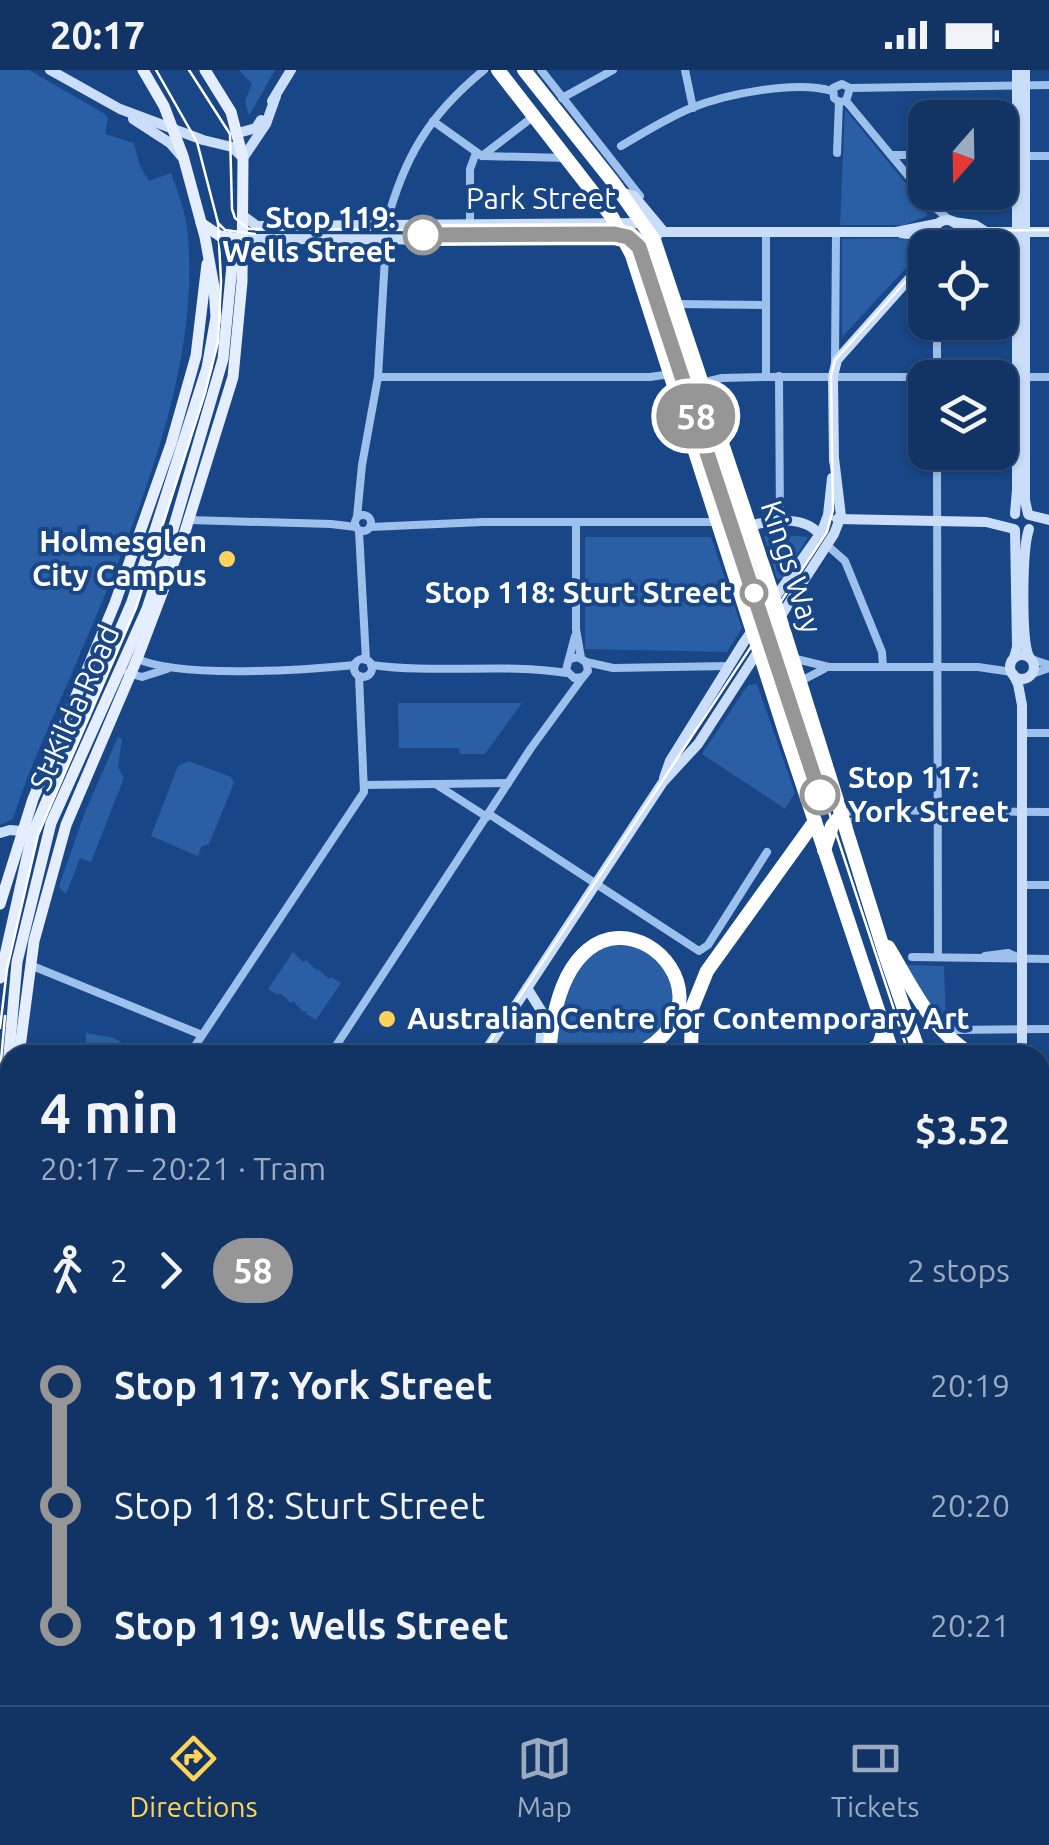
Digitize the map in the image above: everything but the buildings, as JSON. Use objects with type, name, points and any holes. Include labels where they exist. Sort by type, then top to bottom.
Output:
[{"type":"highway","name":"Kings Way","points":[[498,70],[624,239],[890,1045]]},
{"type":"highway","name":"Kings Way","points":[[524,70],[568,116],[644,224],[660,235],[676,304],[701,383],[917,1045]]},
{"type":"highway","points":[[824,850],[832,826],[843,819]]},
{"type":"highway","points":[[691,1045],[690,1020],[706,971],[814,822]]},
{"type":"highway","points":[[880,933],[939,1028],[960,1045]]},
{"type":"highway","points":[[547,1045],[546,1037],[561,985],[578,957],[606,940],[636,941],[668,962],[676,980],[678,1009],[667,1033],[653,1045]]},
{"type":"highway","points":[[876,1045],[882,1040],[884,1028]]},
{"type":"main road","name":"St Kilda Road","points":[[0,978],[42,775],[154,515],[207,368],[216,303],[201,223],[174,129],[143,70]]},
{"type":"main road","name":"St Kilda Road","points":[[10,1045],[46,838],[132,656],[182,520],[223,359],[232,265],[240,239],[243,158],[231,112],[205,70]]},
{"type":"main road","points":[[201,223],[226,238],[240,239]]},
{"type":"main road","points":[[154,515],[182,520]]},
{"type":"main road","name":"St Kilda Road","points":[[20,1045],[23,964],[66,825],[125,672]]},
{"type":"main road","name":"St Kilda Road","points":[[0,904],[27,833]]},
{"type":"main road","points":[[27,833],[46,838]]},
{"type":"main road","points":[[0,935],[2,960]]},
{"type":"street","points":[[50,70],[120,109],[170,144],[185,163]]},
{"type":"street","points":[[238,133],[256,128],[291,70]]},
{"type":"street","points":[[195,1045],[362,796],[365,785],[362,465],[378,378],[386,225],[404,166],[418,140],[484,70]]},
{"type":"street","name":"Kings Way","points":[[541,70],[562,98],[568,116],[642,204]]},
{"type":"street","points":[[562,98],[613,70]]},
{"type":"street","points":[[837,70],[835,88],[843,101],[908,177]]},
{"type":"street","points":[[1021,70],[1021,377],[1029,521],[1025,628],[1034,666],[1022,706]]},
{"type":"street","points":[[689,71],[692,108]]},
{"type":"street","points":[[620,146],[692,108],[759,91],[1049,85]]},
{"type":"street","points":[[838,153],[843,101],[850,88]]},
{"type":"street","points":[[120,109],[232,146],[243,158],[266,124],[276,96]]},
{"type":"street","points":[[470,224],[470,170],[479,155],[534,116]]},
{"type":"street","points":[[433,121],[479,155],[566,158]]},
{"type":"street","points":[[891,156],[908,156]]},
{"type":"street","points":[[1021,156],[1049,156]]},
{"type":"street","points":[[620,192],[634,196],[642,204],[660,235]]},
{"type":"street","points":[[933,210],[935,230]]},
{"type":"street","points":[[937,210],[959,230]]},
{"type":"street","name":"Park Street","points":[[242,215],[258,226],[644,224]]},
{"type":"street","points":[[951,221],[983,230]]},
{"type":"street","name":"Park Street","points":[[240,239],[624,239],[766,232],[896,232],[951,221]]},
{"type":"street","points":[[766,232],[766,376]]},
{"type":"street","points":[[490,1045],[663,782],[687,760],[828,546],[840,520],[834,458],[836,232]]},
{"type":"street","name":"Park Street","points":[[896,232],[908,235]]},
{"type":"street","points":[[1021,232],[1049,232]]},
{"type":"street","points":[[834,372],[842,352],[908,281]]},
{"type":"street","points":[[676,304],[766,305]]},
{"type":"street","points":[[701,383],[722,378],[834,372],[908,375]]},
{"type":"street","points":[[378,378],[650,378],[671,374]]},
{"type":"street","points":[[779,376],[780,521]]},
{"type":"street","points":[[1018,377],[1049,377]]},
{"type":"street","points":[[1021,377],[1011,521],[1015,530],[1018,597],[1017,650],[1012,673],[1022,706],[1022,1045]]},
{"type":"street","points":[[663,782],[670,761],[728,666],[819,534],[828,514],[834,458]]},
{"type":"street","points":[[937,470],[938,957]]},
{"type":"street","points":[[986,522],[1023,512],[1029,521]]},
{"type":"street","points":[[799,522],[828,514],[840,520],[986,522],[1023,532],[1029,521]]},
{"type":"street","points":[[182,520],[331,524],[719,522]]},
{"type":"street","points":[[1029,521],[1049,522]]},
{"type":"street","points":[[564,700],[574,665],[576,522]]},
{"type":"street","points":[[750,526],[799,522],[812,526],[819,534]]},
{"type":"street","points":[[828,546],[839,552],[844,561],[882,652],[883,667]]},
{"type":"street","points":[[792,658],[829,667],[978,667],[1005,664],[1023,655],[1049,667]]},
{"type":"street","points":[[132,656],[167,669]]},
{"type":"street","points":[[574,665],[585,675]]},
{"type":"street","points":[[574,665],[585,675]]},
{"type":"street","points":[[125,672],[142,677],[167,669],[728,666]]},
{"type":"street","points":[[702,667],[720,681]]},
{"type":"street","points":[[799,682],[829,667]]},
{"type":"street","points":[[978,667],[1022,678],[1049,667]]},
{"type":"street","points":[[337,1045],[564,700],[585,675],[613,668]]},
{"type":"street","points":[[742,677],[753,676],[768,682]]},
{"type":"street","points":[[1022,733],[1049,733]]},
{"type":"street","points":[[428,783],[448,790],[699,951],[708,945],[767,852]]},
{"type":"street","points":[[365,785],[508,783]]},
{"type":"street","points":[[843,819],[854,810],[1049,812]]},
{"type":"street","points":[[0,833],[27,833]]},
{"type":"street","points":[[1022,884],[1049,885]]},
{"type":"street","points":[[912,957],[1008,953],[1022,959],[1049,959]]},
{"type":"street","points":[[23,964],[202,1035]]},
{"type":"street","points":[[527,988],[542,1012],[543,1045]]},
{"type":"street","points":[[955,1030],[1049,1029]]},
{"type":"shaded area","points":[[0,70],[29,70],[105,114],[105,134],[134,143],[149,181],[171,173],[187,225],[189,285],[176,384],[147,485],[13,819],[0,825]]},
{"type":"shaded area","points":[[239,70],[275,70],[249,116],[245,101],[252,84]]},
{"type":"shaded area","points":[[845,109],[908,186],[908,210],[925,210],[927,216],[904,225],[840,225]]},
{"type":"shaded area","points":[[906,238],[908,266],[842,337],[842,239]]},
{"type":"shaded area","points":[[764,536],[808,537],[783,578],[777,579]]},
{"type":"shaded area","points":[[585,537],[711,537],[742,628],[727,652],[585,649]]},
{"type":"shaded area","points":[[757,684],[795,793],[785,809],[702,754],[748,685]]},
{"type":"shaded area","points":[[398,703],[522,703],[485,754],[460,754],[459,748],[399,748]]},
{"type":"shaded area","points":[[118,737],[122,739],[118,767],[124,778],[91,862],[80,858],[66,894],[60,883]]},
{"type":"shaded area","points":[[189,761],[231,777],[234,783],[209,844],[201,847],[198,856],[151,836],[178,766]]},
{"type":"shaded area","points":[[608,945],[653,955],[669,974],[673,987],[671,1020],[640,1045],[554,1045],[559,1009],[584,958]]},
{"type":"shaded area","points":[[293,952],[329,979],[341,983],[316,1020],[293,1001],[268,989]]},
{"type":"shaded area","points":[[906,965],[944,966],[946,1022],[942,1023]]},
{"type":"shaded area","points":[[86,1033],[114,1038],[125,1045],[86,1045]]},
{"type":"tram line","points":[[0,1028],[7,969],[38,835],[136,608],[218,342],[218,223],[197,142],[156,70]]},
{"type":"tram line","points":[[189,70],[230,134],[232,209],[235,218],[249,229],[620,231],[633,235],[642,244],[906,1045]]},
{"type":"tram line","points":[[218,223],[225,230],[255,234]]},
{"type":"tram line","points":[[1018,230],[1049,230]]},
{"type":"tram line","name":"58","points":[[423,235],[614,234],[632,239],[639,247],[820,795]]},
{"type":"tram line","points":[[488,1045],[827,532],[833,510],[831,376],[835,360],[908,279]]},
{"type":"tram line","points":[[2,1045],[5,1016]]},
{"type":"tram line","points":[[0,1146],[0,1273]]},
{"type":"place","name":"Stop 119: Wells Street","points":[[423,235]]},
{"type":"place","name":"Holmesglen City Campus","points":[[227,559]]},
{"type":"place","name":"Stop 118: Sturt Street","points":[[754,593]]},
{"type":"place","name":"Stop 117: York Street","points":[[820,795]]},
{"type":"place","name":"Australian Centre for Contemporary Art","points":[[387,1019]]}]
